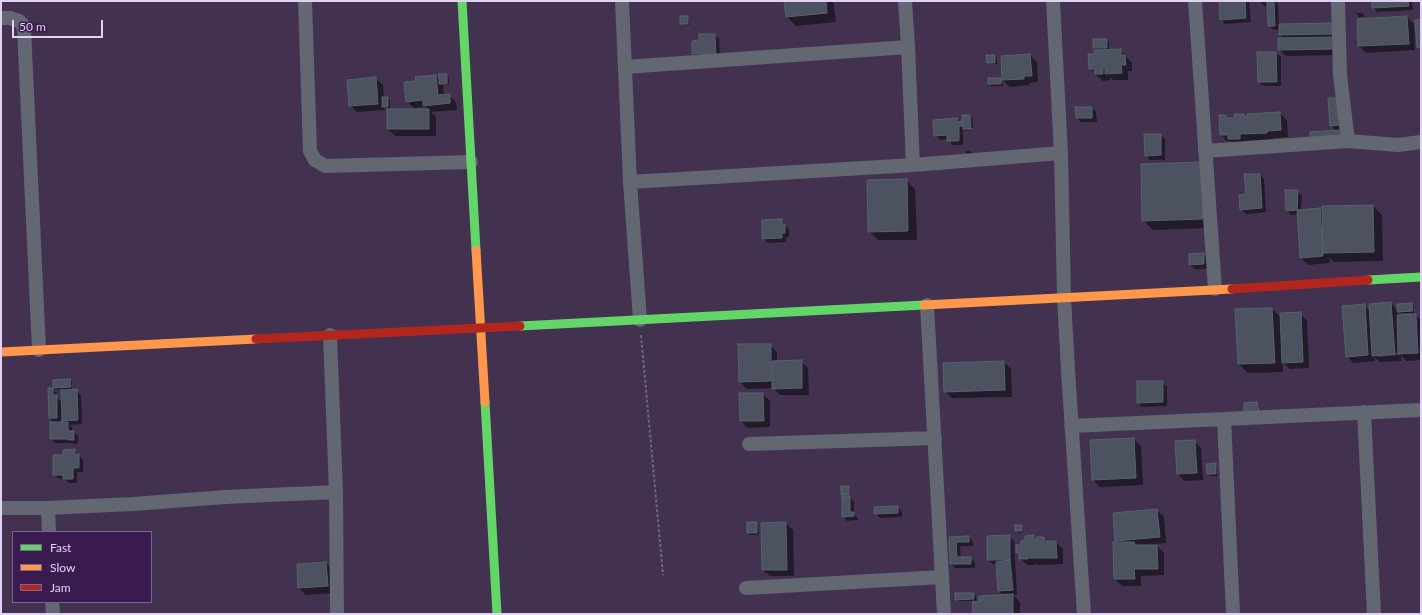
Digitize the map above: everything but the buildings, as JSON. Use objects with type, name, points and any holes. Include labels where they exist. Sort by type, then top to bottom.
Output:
[{"type":"street","points":[[305,1],[310,151],[315,160],[325,166],[471,162]]},
{"type":"street","points":[[462,1],[497,614]]},
{"type":"street","points":[[622,1],[630,182],[640,320]]},
{"type":"street","points":[[904,1],[908,47],[913,165]]},
{"type":"street","points":[[1053,1],[1061,154],[1064,298],[1084,614]]},
{"type":"street","points":[[1195,1],[1214,289]]},
{"type":"street","points":[[1338,1],[1340,75],[1348,141]]},
{"type":"street","points":[[1,18],[10,18],[19,21],[24,28],[39,350]]},
{"type":"street","points":[[625,67],[908,47]]},
{"type":"street","points":[[1205,151],[1348,141],[1398,145],[1421,142]]},
{"type":"street","points":[[630,182],[913,165],[1061,154]]},
{"type":"street","points":[[1,352],[1064,298],[1421,277]]},
{"type":"street","points":[[927,305],[944,614]]},
{"type":"street","points":[[330,335],[336,492],[338,614]]},
{"type":"street","points":[[1071,426],[1421,410]]},
{"type":"street","points":[[1364,412],[1374,614]]},
{"type":"street","points":[[1224,419],[1233,614]]},
{"type":"street","points":[[749,444],[935,438]]},
{"type":"street","points":[[1,508],[48,508],[133,504],[225,497],[336,492]]},
{"type":"street","points":[[48,508],[49,531]]},
{"type":"street","points":[[746,588],[942,577]]},
{"type":"street","points":[[52,603],[53,614]]},
{"type":"path","points":[[640,320],[663,575]]},
{"type":"traffic: fast","points":[[462,1],[476,250]]},
{"type":"traffic: fast","points":[[1368,280],[1421,277]]},
{"type":"traffic: fast","points":[[520,326],[924,305]]},
{"type":"traffic: fast","points":[[485,402],[497,614]]},
{"type":"traffic: slow","points":[[476,250],[485,402]]},
{"type":"traffic: slow","points":[[924,305],[1232,289]]},
{"type":"traffic: slow","points":[[1,352],[256,339]]},
{"type":"traffic: jam","points":[[1232,289],[1368,280]]},
{"type":"traffic: jam","points":[[256,339],[520,326]]}]
